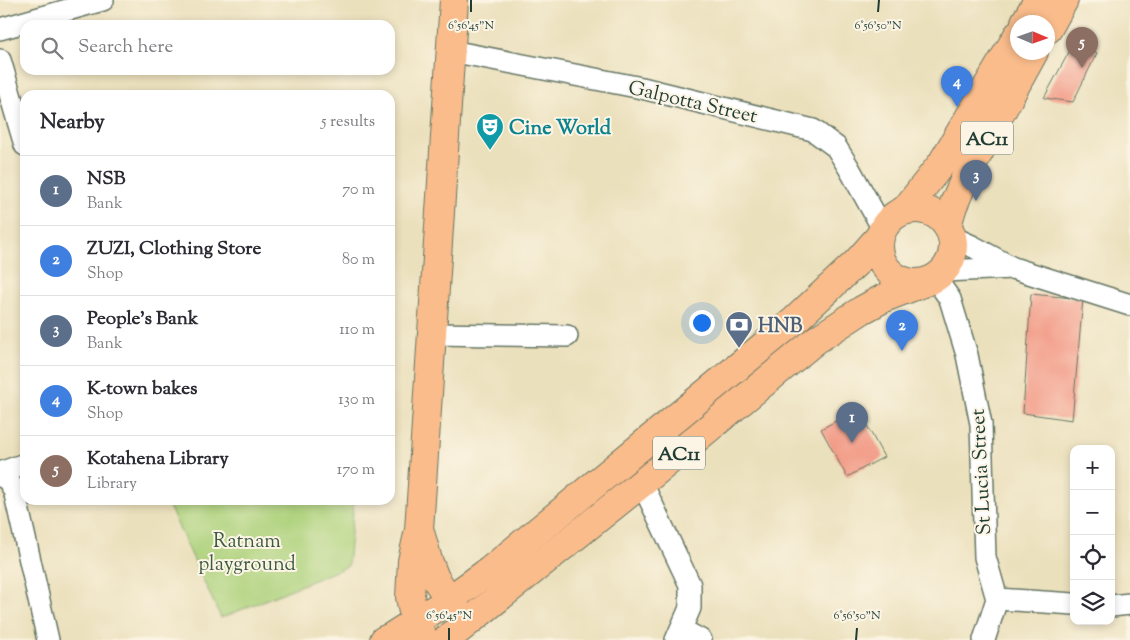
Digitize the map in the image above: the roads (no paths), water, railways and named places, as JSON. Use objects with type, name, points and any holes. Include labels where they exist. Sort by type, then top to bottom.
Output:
[{"type":"main road","points":[[420,631],[410,597],[412,561],[420,530],[454,0]]},
{"type":"main road","points":[[1029,15],[1038,0]]},
{"type":"main road","points":[[1055,16],[1064,0]]},
{"type":"main road","name":"AC11","points":[[905,210],[942,163],[1010,48]]},
{"type":"main road","name":"AC11","points":[[950,231],[953,206],[965,178],[1030,60]]},
{"type":"main road","points":[[905,210],[929,211],[939,217],[950,231],[953,248],[951,260],[934,278],[910,284],[898,280],[888,272],[881,261],[879,249],[881,232],[888,221],[905,210]]},
{"type":"main road","name":"AC11","points":[[384,640],[420,631],[449,600],[489,571],[795,320],[857,262],[881,232]]},
{"type":"main road","name":"AC11","points":[[463,635],[642,483],[816,340],[884,298],[934,278]]},
{"type":"main road","points":[[420,530],[435,578],[449,600],[463,635]]},
{"type":"street","points":[[32,20],[103,0]]},
{"type":"street","points":[[0,29],[20,23]]},
{"type":"street","name":"Galpotta Street","points":[[451,51],[642,88],[813,130],[836,147],[849,168],[881,232]]},
{"type":"street","points":[[0,60],[20,128]]},
{"type":"street","points":[[950,231],[972,246],[1013,268],[1130,305]]},
{"type":"street","points":[[934,278],[1013,268]]},
{"type":"street","name":"St Lucia Street","points":[[934,278],[950,299],[967,354],[981,424],[985,557],[997,599]]},
{"type":"street","points":[[432,334],[567,336]]},
{"type":"street","points":[[0,475],[20,466]]},
{"type":"street","points":[[0,475],[8,480],[14,490],[48,640]]},
{"type":"street","points":[[642,483],[690,585],[690,608],[679,635],[701,640]]},
{"type":"street","points":[[984,640],[997,599],[1070,604]]},
{"type":"street","points":[[1115,606],[1130,604]]},
{"type":"place","name":"Kotahena Library","points":[[1082,68]]},
{"type":"place","name":"K-town bakes","points":[[957,107]]},
{"type":"place","name":"Cine World","points":[[490,151]]},
{"type":"place","name":"People's Bank","points":[[976,201]]},
{"type":"place","name":"HNB","points":[[739,349]]},
{"type":"place","name":"ZUZI, Clothing Store","points":[[902,351]]},
{"type":"place","name":"NSB","points":[[852,443]]},
{"type":"park label","name":"Ratnam playground","points":[[247,552]]}]
